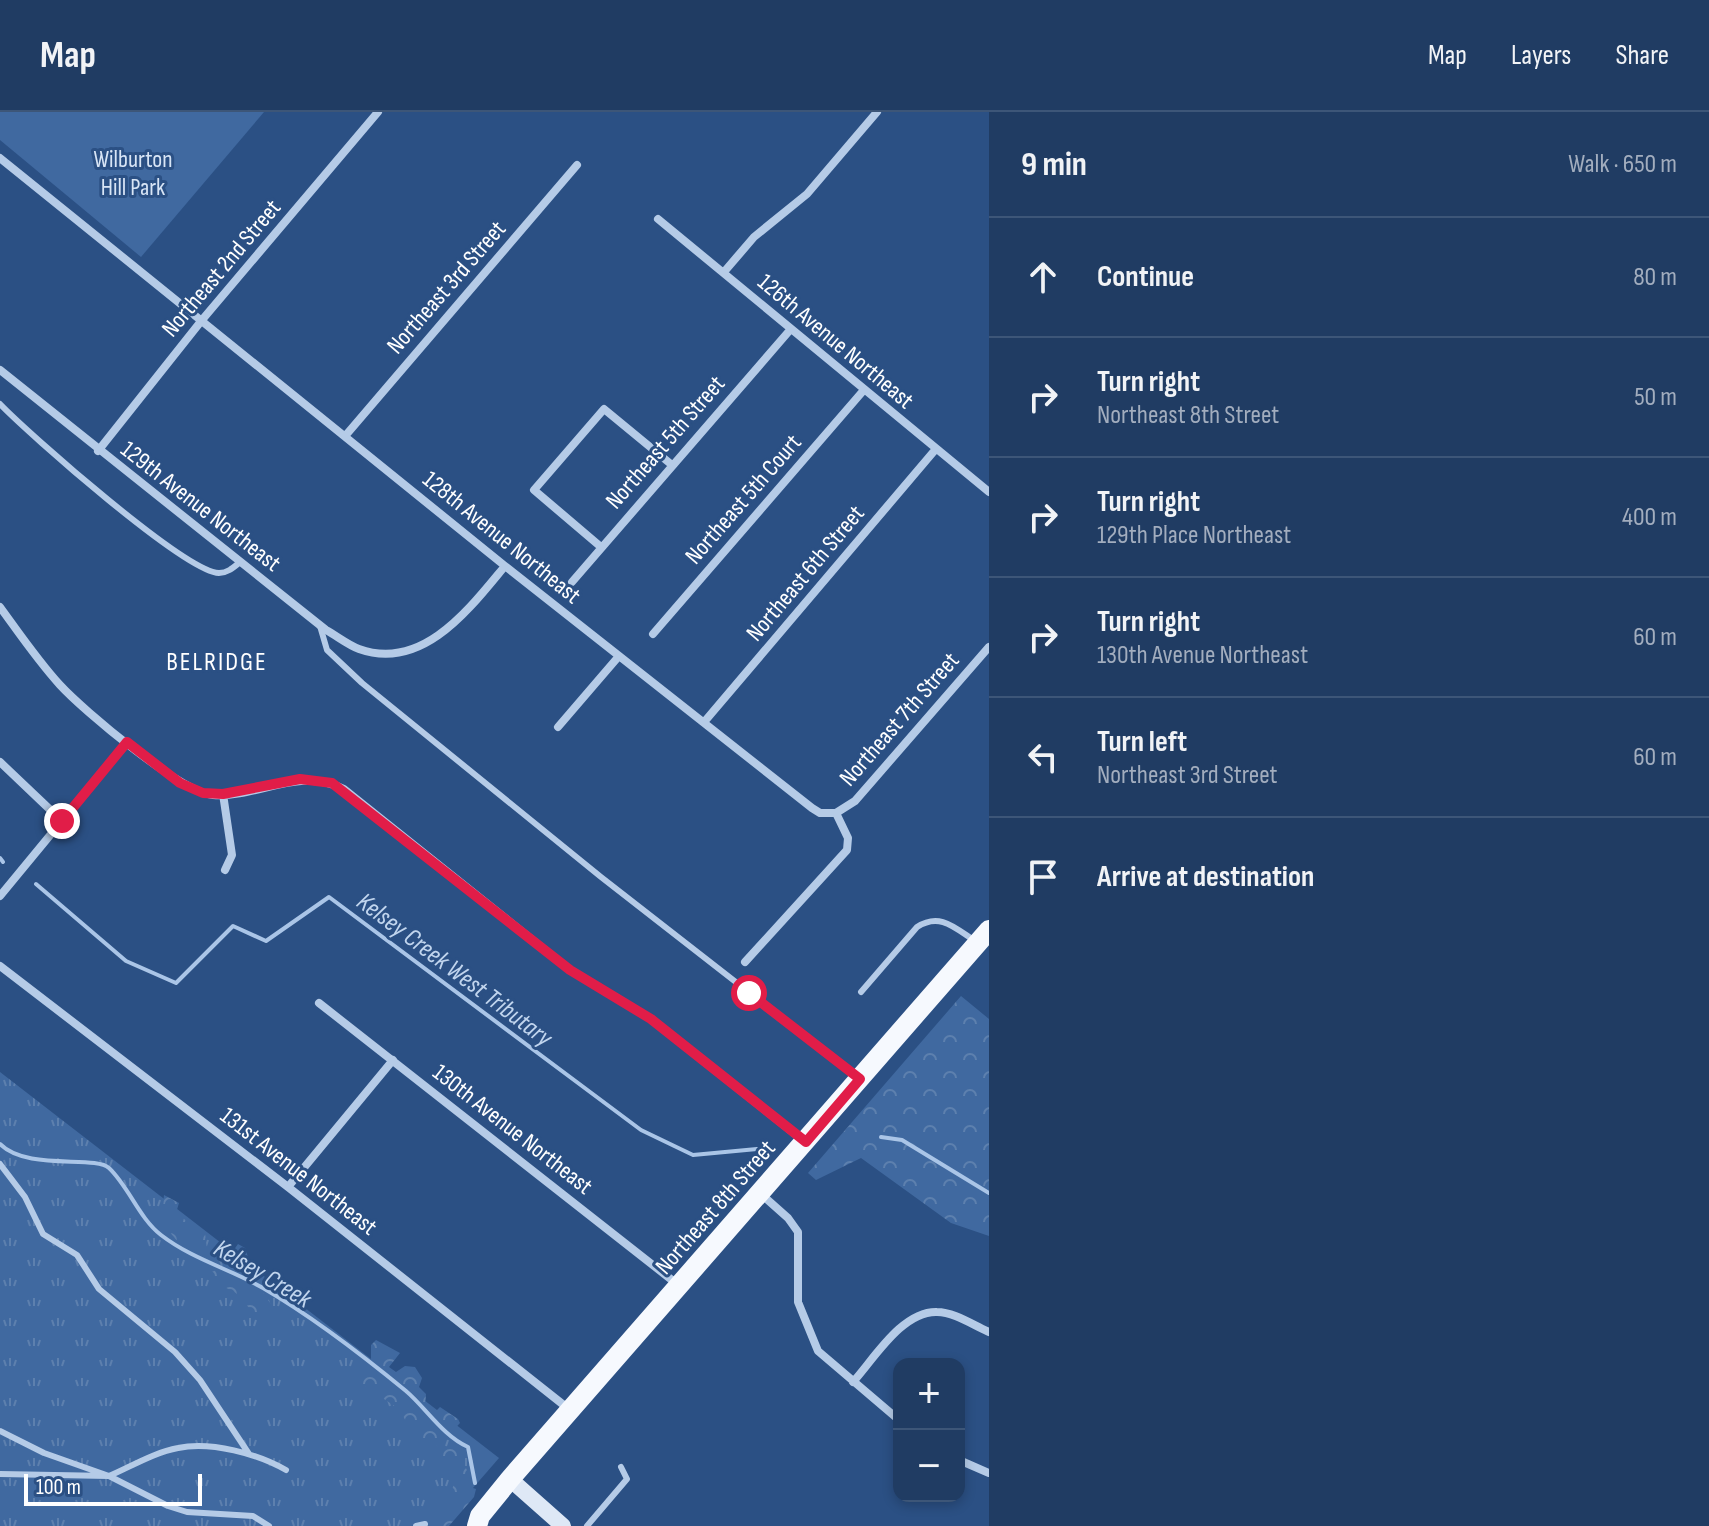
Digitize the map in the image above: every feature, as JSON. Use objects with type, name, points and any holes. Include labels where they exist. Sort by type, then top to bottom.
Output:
[{"type":"main road","name":"Northeast 8th Street","points":[[459,1526],[478,1521],[510,1479],[860,1079],[985,942]]},
{"type":"street","name":"Northeast 2nd Street","points":[[98,451],[202,320],[378,112]]},
{"type":"street","points":[[724,272],[754,237],[807,194],[877,112]]},
{"type":"street","name":"128th Avenue Northeast","points":[[0,158],[505,566],[812,808],[820,813],[836,813]]},
{"type":"street","name":"Northeast 3rd Street","points":[[346,435],[577,165]]},
{"type":"street","name":"126th Avenue Northeast","points":[[658,219],[989,492]]},
{"type":"street","name":"Northeast 5th Street","points":[[572,582],[790,330]]},
{"type":"street","name":"129th Avenue Northeast","points":[[0,370],[320,626],[358,649],[387,655],[422,645],[447,630],[467,612],[505,566]]},
{"type":"street","name":"Northeast 5th Court","points":[[653,634],[863,391]]},
{"type":"street","points":[[601,547],[534,490],[604,409],[672,465]]},
{"type":"street","name":"Northeast 6th Street","points":[[705,721],[935,450]]},
{"type":"street","points":[[0,607],[62,688],[192,790],[223,794],[300,779],[332,783],[344,789],[570,970],[651,1019],[806,1142]]},
{"type":"street","name":"Northeast 7th Street","points":[[836,813],[855,801],[989,647]]},
{"type":"street","points":[[558,727],[619,656]]},
{"type":"street","points":[[0,896],[127,742]]},
{"type":"street","points":[[0,762],[62,821]]},
{"type":"street","points":[[223,794],[232,855],[225,870]]},
{"type":"street","points":[[745,962],[847,850],[848,838],[836,813]]},
{"type":"street","name":"131st Avenue Northeast","points":[[0,966],[288,1187],[571,1411]]},
{"type":"street","name":"130th Avenue Northeast","points":[[319,1003],[681,1287]]},
{"type":"street","points":[[288,1187],[393,1060]]},
{"type":"street","points":[[761,1194],[788,1218],[798,1232],[798,1302],[811,1340],[824,1358],[893,1415]]},
{"type":"street","points":[[853,1382],[904,1326],[925,1313],[949,1314],[989,1332]]},
{"type":"street","points":[[965,1463],[989,1473]]},
{"type":"street","points":[[510,1479],[563,1526]]},
{"type":"lane","points":[[0,404],[119,506],[184,556],[218,573],[240,562]]},
{"type":"lane","points":[[320,626],[327,650],[362,683],[601,877],[860,1079]]},
{"type":"lane","points":[[861,992],[917,927],[929,919],[943,921],[985,942]]},
{"type":"lane","points":[[0,1164],[25,1197],[43,1234],[77,1255],[99,1289],[112,1302],[175,1352],[200,1380],[249,1454]]},
{"type":"lane","points":[[0,1431],[44,1453],[109,1476],[177,1509],[253,1516],[269,1526]]},
{"type":"lane","points":[[0,1474],[109,1476],[178,1448],[200,1447],[249,1454],[286,1470]]},
{"type":"lane","points":[[587,1526],[627,1479],[621,1467]]},
{"type":"lane","points":[[416,1526],[425,1524]]},
{"type":"green space","name":"Wilburton Hill Park","points":[[0,112],[264,112],[141,257],[0,140]]},
{"type":"green space","points":[[961,996],[989,1019],[989,1236],[951,1223],[861,1158],[816,1180],[808,1173]]},
{"type":"green space","points":[[0,1072],[499,1458],[440,1526],[0,1526]]},
{"type":"green space","points":[[164,1195],[179,1203],[176,1213],[188,1222],[188,1227],[205,1233],[207,1250],[201,1255],[182,1245],[170,1232],[164,1216]]},
{"type":"green space","points":[[238,1244],[245,1248],[249,1260],[236,1262],[233,1266],[261,1279],[262,1292],[274,1308],[258,1318],[236,1293],[209,1279],[207,1274],[221,1268]]},
{"type":"green space","points":[[376,1340],[400,1353],[389,1367],[396,1372],[405,1366],[415,1367],[422,1378],[419,1387],[426,1394],[425,1409],[433,1414],[440,1407],[460,1423],[443,1441],[445,1449],[456,1446],[470,1477],[470,1487],[476,1489],[474,1497],[449,1526],[428,1526],[448,1503],[456,1477],[441,1458],[437,1446],[416,1439],[399,1409],[363,1385],[360,1377],[381,1372],[371,1361],[371,1345]]},
{"type":"waterway","name":"Kelsey Creek West Tributary","points":[[0,858],[3,862]]},
{"type":"waterway","name":"Kelsey Creek West Tributary","points":[[36,884],[126,961],[176,983],[233,926],[266,941],[329,897],[641,1130],[693,1155],[757,1149]]},
{"type":"waterway","name":"Kelsey Creek West Tributary","points":[[881,1137],[902,1140],[989,1193]]},
{"type":"waterway","name":"Kelsey Creek","points":[[0,1144],[26,1157],[101,1164],[109,1168],[146,1220],[161,1235],[185,1251],[282,1299],[336,1336],[406,1391],[443,1429],[468,1447],[475,1483]]},
{"type":"district","name":"BELRIDGE","points":[[217,661]]},
{"type":"route","points":[[62,821],[127,742],[180,783],[192,790],[213,795],[300,779],[332,783],[344,789],[570,970],[595,987],[632,1005],[806,1142],[860,1079],[749,993]]}]
